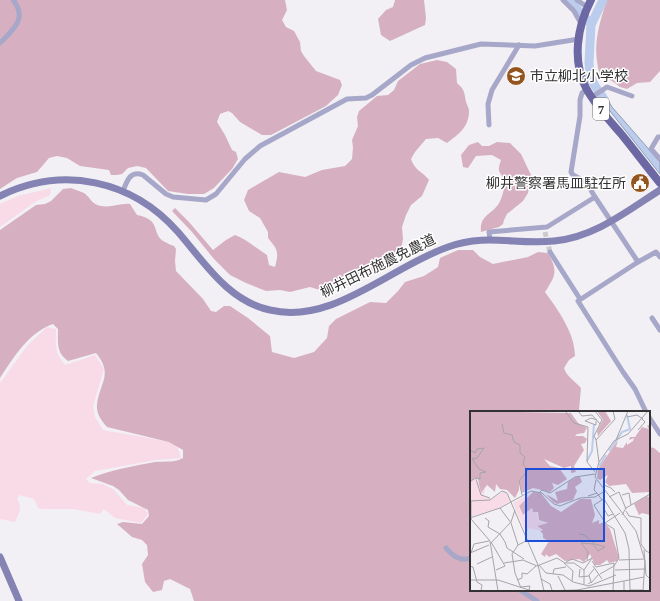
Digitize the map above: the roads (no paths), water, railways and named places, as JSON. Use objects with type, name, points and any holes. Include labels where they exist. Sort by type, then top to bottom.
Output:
[{"type":"main road","name":"7","points":[[588,6],[582,22],[578,54],[579,67],[587,90],[660,183]]},
{"type":"street","points":[[0,43],[15,28],[18,20],[19,11],[13,0]]},
{"type":"street","points":[[563,0],[574,11],[578,20],[582,22]]},
{"type":"street","points":[[578,0],[588,6]]},
{"type":"street","points":[[122,191],[131,176],[134,173],[139,173],[166,194],[181,198],[206,200],[216,194],[245,159],[260,146],[347,99],[366,98],[372,95],[416,61],[481,44],[535,46],[579,39]]},
{"type":"street","points":[[488,125],[488,104],[492,90],[519,45]]},
{"type":"street","points":[[593,96],[607,87],[632,96]]},
{"type":"street","points":[[587,90],[582,93],[580,100],[580,116],[571,172],[573,175],[586,182],[638,262]]},
{"type":"street","points":[[660,137],[658,137],[651,149],[660,159]]},
{"type":"street","name":"柳井田布施農免農道","points":[[0,196],[30,184],[44,181],[68,180],[97,183],[122,191],[141,201],[160,214],[178,232],[215,276],[233,293],[257,307],[278,312],[303,313],[323,308],[355,294],[405,267],[447,247],[472,240],[490,239],[533,242],[558,241],[585,234],[611,221],[660,190]]},
{"type":"street","points":[[490,239],[489,232],[495,230],[521,228],[544,230],[595,197]]},
{"type":"street","points":[[550,252],[580,299],[578,301],[635,389],[646,411]]},
{"type":"street","points":[[580,299],[656,252],[660,257]]},
{"type":"street","points":[[652,318],[660,330]]},
{"type":"street","points":[[650,419],[660,434]]},
{"type":"street","points":[[446,548],[453,556],[466,560],[470,558]]},
{"type":"street","points":[[0,557],[18,601]]},
{"type":"street","points":[[522,591],[537,601]]},
{"type":"water","points":[[603,92],[612,107],[660,162],[660,174],[598,96]]},
{"type":"waterway","points":[[569,0],[589,22]]},
{"type":"waterway","points":[[603,0],[591,25],[589,62],[590,75],[595,86],[604,99]]},
{"type":"tunnel","points":[[545,232],[550,252]]},
{"type":"place","name":"市立柳北小学校","points":[[516,76]]},
{"type":"place","name":"柳井警察署馬皿駐在所","points":[[640,183]]}]
